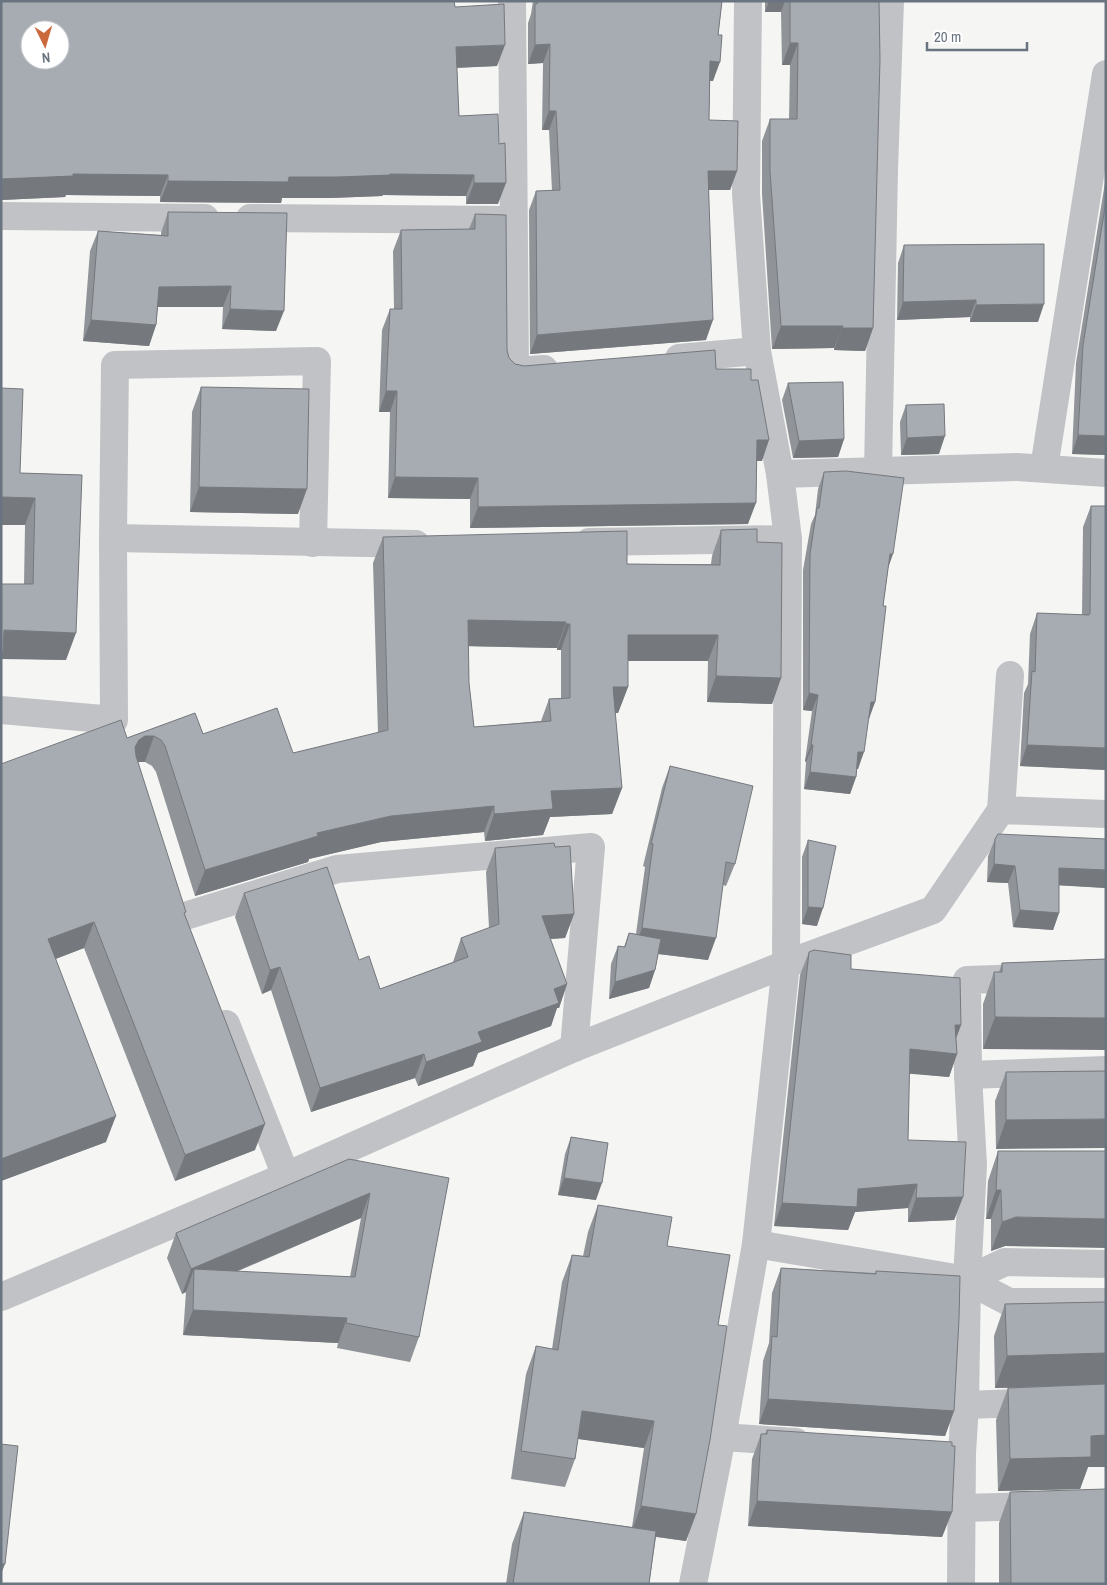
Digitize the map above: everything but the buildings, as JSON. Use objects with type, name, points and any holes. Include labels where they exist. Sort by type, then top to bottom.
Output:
[{"type":"street","points":[[512,1],[515,371],[564,367]]},
{"type":"street","points":[[693,1584],[722,1437],[756,1244],[786,964],[788,539],[780,474],[757,351],[746,194],[748,1]]},
{"type":"street","points":[[878,470],[884,170],[890,1]]},
{"type":"street","points":[[1044,468],[1100,147],[1106,74]]},
{"type":"street","points":[[1,216],[514,220]]},
{"type":"street","points":[[651,360],[757,351]]},
{"type":"street","points":[[1,710],[114,720],[113,538],[115,366],[317,361],[314,543]]},
{"type":"street","points":[[780,474],[1017,467],[1106,473]]},
{"type":"street","points":[[113,538],[439,544]]},
{"type":"street","points":[[568,542],[788,539]]},
{"type":"street","points":[[1,1297],[286,1176],[574,1048],[786,964],[933,910],[1001,810],[1010,676]]},
{"type":"street","points":[[1001,810],[1106,814]]},
{"type":"street","points":[[185,916],[337,869],[591,847],[574,1048]]},
{"type":"street","points":[[177,888],[185,916],[196,943]]},
{"type":"street","points":[[961,1584],[962,1453],[965,1405],[967,1280],[973,1165],[968,1075],[967,980],[1056,977]]},
{"type":"street","points":[[216,998],[286,1176]]},
{"type":"street","points":[[968,1075],[1106,1070]]},
{"type":"street","points":[[973,1165],[1002,1165]]},
{"type":"street","points":[[756,1244],[967,1280],[1009,1302],[1106,1302]]},
{"type":"street","points":[[967,1280],[1005,1262],[1106,1264]]},
{"type":"street","points":[[965,1405],[1106,1400]]},
{"type":"street","points":[[722,1437],[818,1444]]},
{"type":"street","points":[[933,1451],[962,1453]]},
{"type":"street","points":[[961,1508],[1106,1504]]}]
